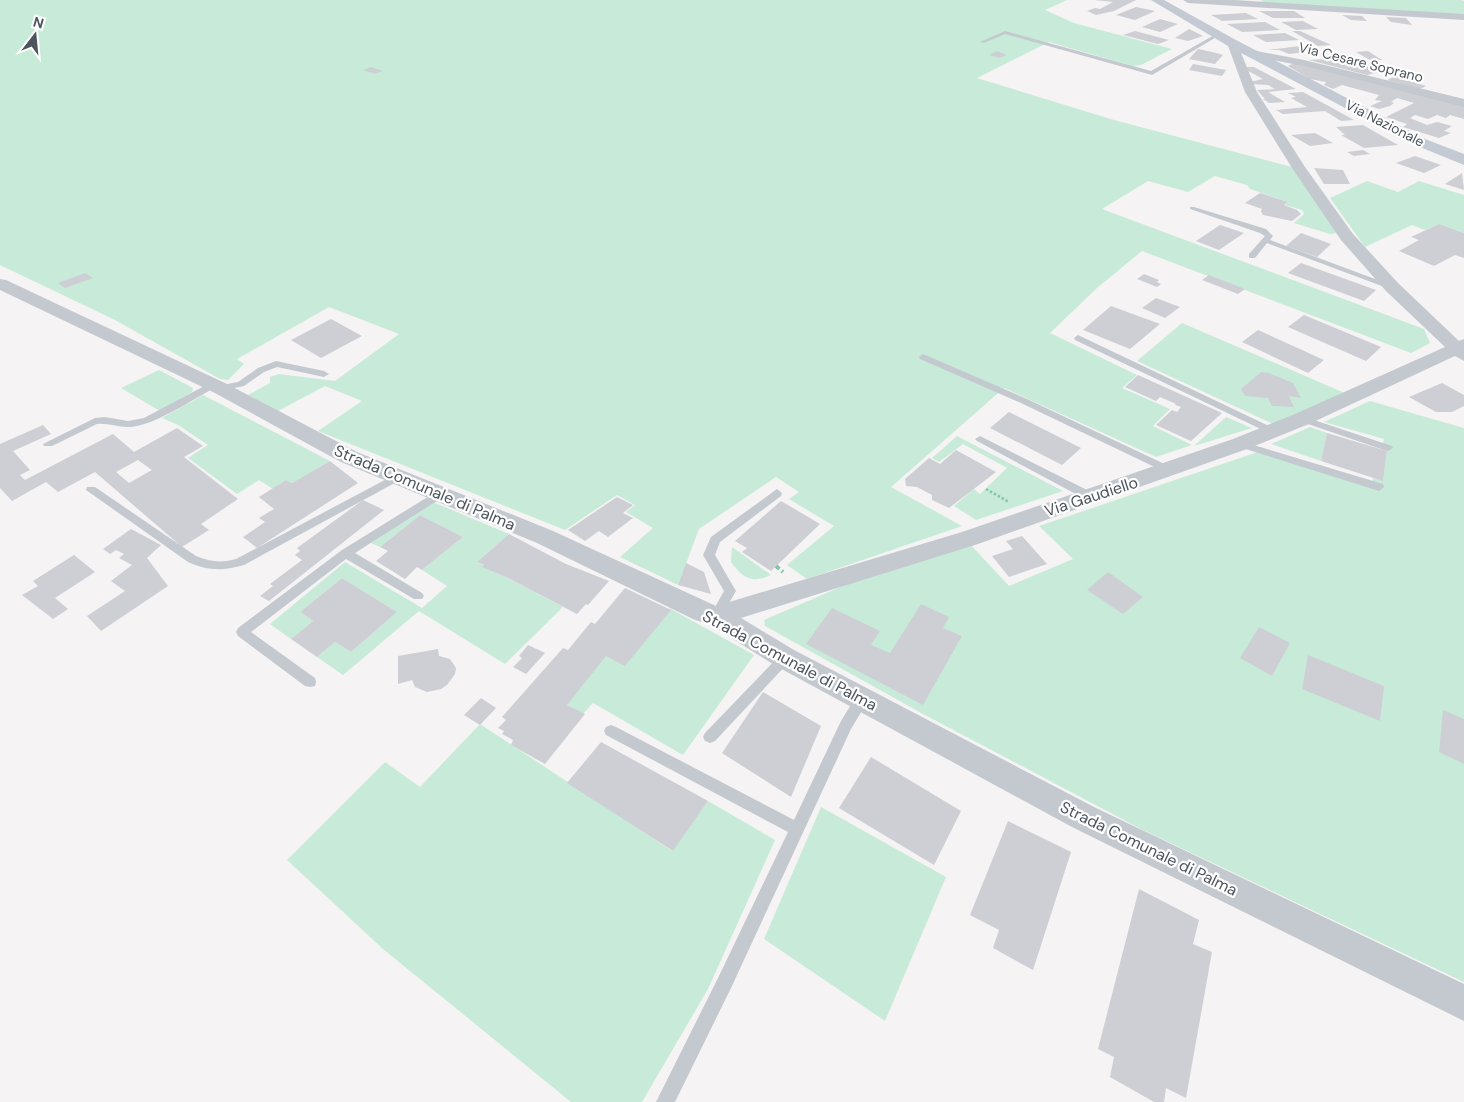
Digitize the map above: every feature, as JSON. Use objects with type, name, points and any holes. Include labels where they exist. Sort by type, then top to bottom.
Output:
[{"type":"main road","name":"Via Nazionale","points":[[1156,0],[1232,43],[1420,142],[1464,160]]},
{"type":"street","points":[[1188,0],[1464,17]]},
{"type":"street","points":[[1232,43],[1251,92],[1298,168],[1347,237],[1392,287],[1461,350]]},
{"type":"street","name":"Via Cesare Soprano","points":[[1251,53],[1304,63],[1464,103]]},
{"type":"street","points":[[1444,98],[1457,91]]},
{"type":"street","name":"Strada Comunale di Palma","points":[[0,284],[216,386],[349,457],[544,537],[704,613],[716,616],[785,658],[1083,817],[1464,1003]]},
{"type":"street","name":"Via Gaudiello","points":[[716,616],[970,538],[1168,470],[1272,432],[1461,350]]},
{"type":"lane","points":[[982,42],[1005,32],[1152,73],[1218,35]]},
{"type":"lane","points":[[1192,208],[1263,232],[1269,236],[1252,256]]},
{"type":"lane","points":[[1264,240],[1392,287]]},
{"type":"lane","points":[[1078,338],[1272,432]]},
{"type":"lane","points":[[923,357],[1024,401],[1168,470]]},
{"type":"lane","points":[[48,444],[95,421],[105,420],[128,424],[146,421],[216,386],[241,384],[261,370],[276,364],[324,374]]},
{"type":"lane","points":[[1302,419],[1388,448]]},
{"type":"lane","points":[[980,440],[1088,496]]},
{"type":"lane","points":[[1240,444],[1380,487]]},
{"type":"lane","points":[[91,490],[192,559],[213,566],[227,567],[240,562],[398,477]]},
{"type":"lane","points":[[716,616],[730,591],[709,555],[715,540],[777,493]]},
{"type":"lane","points":[[310,682],[242,632],[346,553],[439,494]]},
{"type":"lane","points":[[346,553],[418,596]]},
{"type":"lane","points":[[710,737],[785,658]]},
{"type":"lane","points":[[665,1102],[725,982],[846,726],[862,698]]},
{"type":"lane","points":[[611,731],[796,829]]},
{"type":"green space","points":[[0,0],[1067,0],[1045,10],[1074,23],[1172,49],[1141,65],[1133,66],[1049,42],[977,78],[1114,120],[1292,167],[1338,233],[1330,234],[1294,223],[1304,214],[1302,210],[1285,205],[1288,202],[1250,189],[1247,185],[1215,176],[1188,192],[1148,181],[1102,209],[1424,329],[1430,343],[1411,353],[1142,251],[1097,288],[1050,333],[1137,375],[1122,388],[1170,409],[1153,426],[1192,445],[1156,457],[1004,388],[891,487],[962,526],[807,579],[787,565],[834,526],[789,499],[799,492],[776,477],[699,529],[678,585],[620,557],[653,528],[626,512],[635,505],[617,495],[565,530],[318,431],[362,401],[325,386],[278,411],[248,395],[270,383],[270,377],[279,374],[335,381],[399,334],[329,307],[237,359],[244,364],[228,380],[220,379],[115,320],[0,265]]},
{"type":"green space","points":[[1261,0],[1461,0],[1464,1],[1464,15],[1265,3]]},
{"type":"green space","points":[[1367,181],[1398,192],[1419,181],[1464,195],[1464,233],[1439,224],[1425,230],[1412,225],[1365,247],[1330,198]]},
{"type":"green space","points":[[1182,323],[1347,394],[1275,425],[1137,361]]},
{"type":"green space","points":[[159,370],[193,388],[192,392],[160,411],[121,388]]},
{"type":"green space","points":[[203,395],[330,461],[292,483],[286,480],[273,489],[259,480],[237,494],[188,458],[208,445],[178,425],[162,418]]},
{"type":"green space","points":[[1370,401],[1464,428],[1464,982],[1143,830],[923,714],[765,626],[764,620],[889,566],[970,544],[1009,586],[1073,559],[1039,526],[1258,452],[1371,488],[1373,478],[1383,480],[1387,451],[1382,449],[1384,439],[1324,422]]},
{"type":"green space","points":[[1226,417],[1252,428],[1194,446]]},
{"type":"green space","points":[[1310,427],[1327,433],[1321,461],[1271,444]]},
{"type":"green space","points":[[957,436],[1063,491],[976,520],[954,506],[974,489],[980,494],[1007,468],[963,444],[939,462],[932,458]]},
{"type":"green space","points":[[426,499],[509,534],[477,562],[563,607],[505,664],[419,611],[343,675],[317,657],[335,642],[351,652],[397,612],[342,578],[300,612],[313,621],[291,639],[270,624],[345,562],[422,608],[447,586],[422,570],[463,537],[420,515],[380,547],[371,543]]},
{"type":"green space","points":[[732,547],[771,575],[758,579],[744,576],[731,562]]},
{"type":"green space","points":[[669,608],[754,655],[683,755],[593,703],[583,714],[561,701],[602,654],[625,665]]},
{"type":"green space","points":[[480,724],[672,851],[708,801],[775,840],[708,989],[642,1102],[571,1102],[383,949],[287,860],[385,762],[420,787]]},
{"type":"green space","points":[[821,807],[946,877],[885,1021],[764,939]]},
{"type":"building","points":[[1094,0],[1136,0],[1114,11],[1096,15],[1087,11],[1095,8],[1100,9],[1113,2]]},
{"type":"building","points":[[1136,7],[1155,11],[1135,20],[1116,15]]},
{"type":"building","points":[[1259,11],[1294,11],[1305,18],[1273,18]]},
{"type":"building","points":[[1246,13],[1258,19],[1222,21],[1211,15]]},
{"type":"building","points":[[1342,15],[1362,16],[1367,21],[1351,20]]},
{"type":"building","points":[[1386,17],[1406,18],[1412,25],[1391,22]]},
{"type":"building","points":[[1160,19],[1178,24],[1160,32],[1142,27]]},
{"type":"building","points":[[1303,21],[1318,29],[1296,30],[1281,22]]},
{"type":"building","points":[[1265,22],[1280,30],[1242,32],[1227,24]]},
{"type":"building","points":[[1189,29],[1203,36],[1188,41],[1175,38]]},
{"type":"building","points":[[1135,31],[1169,40],[1158,44],[1123,35]]},
{"type":"building","points":[[1292,31],[1300,31],[1331,45],[1318,46]]},
{"type":"building","points":[[1285,33],[1299,40],[1266,42],[1253,35]]},
{"type":"building","points":[[1300,46],[1313,51],[1289,54],[1279,50],[1267,50]]},
{"type":"building","points":[[1198,49],[1223,55],[1215,64],[1189,59]]},
{"type":"building","points":[[997,51],[1007,55],[999,58],[989,55]]},
{"type":"building","points":[[1368,51],[1382,60],[1370,60],[1356,52]]},
{"type":"building","points":[[1344,54],[1363,60],[1353,62],[1386,70],[1367,75],[1309,60],[1327,59]]},
{"type":"building","points":[[1294,63],[1464,106],[1464,119],[1450,115],[1446,118],[1437,115],[1428,119],[1415,115],[1410,118],[1427,125],[1437,122],[1452,126],[1444,131],[1451,133],[1439,138],[1403,127],[1407,124],[1386,117],[1414,103],[1397,98],[1391,102],[1394,103],[1390,106],[1379,109],[1370,106],[1382,101],[1375,100],[1379,95],[1342,85],[1333,89],[1324,85],[1326,82],[1310,79],[1288,66]]},
{"type":"building","points":[[1193,64],[1226,70],[1222,76],[1189,70]]},
{"type":"building","points":[[371,67],[383,71],[375,74],[363,70]]},
{"type":"building","points":[[1241,67],[1254,67],[1296,89],[1268,92],[1285,102],[1269,103],[1263,99],[1265,99],[1257,90],[1275,89],[1268,85],[1250,84],[1250,82],[1263,79]]},
{"type":"building","points":[[1398,68],[1405,72],[1394,76],[1384,73]]},
{"type":"building","points":[[1396,76],[1416,81],[1416,83],[1426,86],[1420,89],[1387,80]]},
{"type":"building","points":[[1303,92],[1354,120],[1341,121],[1325,111],[1283,114],[1276,110],[1307,107],[1291,98],[1296,97],[1288,93]]},
{"type":"building","points":[[1363,125],[1398,145],[1364,148],[1341,135],[1345,135],[1336,127]]},
{"type":"building","points":[[1315,133],[1333,143],[1310,146],[1291,135]]},
{"type":"building","points":[[1363,150],[1370,154],[1354,156],[1347,152]]},
{"type":"building","points":[[1415,156],[1441,165],[1424,173],[1396,163]]},
{"type":"building","points":[[1314,168],[1343,170],[1350,184],[1324,184]]},
{"type":"building","points":[[1462,173],[1464,190],[1445,184]]},
{"type":"building","points":[[1260,193],[1288,202],[1284,205],[1297,210],[1301,214],[1292,221],[1263,215],[1262,209],[1245,203]]},
{"type":"building","points":[[1439,224],[1464,233],[1464,258],[1455,255],[1434,266],[1399,251],[1419,240],[1411,237]]},
{"type":"building","points":[[1220,225],[1244,233],[1219,250],[1196,241]]},
{"type":"building","points":[[1301,233],[1331,244],[1317,257],[1286,246]]},
{"type":"building","points":[[1301,263],[1376,290],[1364,301],[1288,273]]},
{"type":"building","points":[[85,273],[93,278],[65,288],[58,283]]},
{"type":"building","points":[[1144,274],[1159,280],[1157,282],[1161,284],[1157,287],[1137,279]]},
{"type":"building","points":[[1209,275],[1245,289],[1238,294],[1202,280]]},
{"type":"building","points":[[1156,298],[1180,307],[1165,318],[1142,308]]},
{"type":"building","points":[[1111,306],[1160,324],[1130,349],[1083,330]]},
{"type":"building","points":[[1304,315],[1381,347],[1366,361],[1288,327]]},
{"type":"building","points":[[331,319],[362,336],[321,358],[291,340]]},
{"type":"building","points":[[1258,330],[1324,360],[1308,373],[1242,342]]},
{"type":"building","points":[[1261,372],[1269,373],[1293,383],[1301,398],[1289,396],[1294,407],[1272,406],[1268,398],[1245,396],[1241,389]]},
{"type":"building","points":[[1138,375],[1222,413],[1191,441],[1156,425],[1172,410],[1177,412],[1181,407],[1160,397],[1156,401],[1125,387]]},
{"type":"building","points":[[1442,383],[1464,395],[1464,406],[1452,412],[1436,412],[1409,397]]},
{"type":"building","points":[[1009,412],[1081,448],[1062,465],[990,428]]},
{"type":"building","points":[[43,425],[51,434],[13,451],[30,470],[20,475],[25,480],[113,434],[134,452],[177,428],[203,446],[184,457],[238,499],[201,524],[209,530],[182,547],[95,472],[58,492],[46,482],[12,501],[0,488],[0,444]],"holes":[[[138,460],[152,470],[129,483],[116,472]]]},
{"type":"building","points":[[1327,433],[1387,451],[1383,481],[1321,461]]},
{"type":"building","points":[[956,450],[996,472],[949,508],[932,500],[932,495],[917,487],[906,486],[905,479],[929,458],[940,464]]},
{"type":"building","points":[[330,461],[358,483],[257,548],[243,537],[265,522],[259,518],[274,509],[259,497],[286,480],[292,483]]},
{"type":"building","points":[[617,497],[633,505],[623,513],[633,518],[608,537],[599,531],[585,541],[568,530]]},
{"type":"building","points":[[363,500],[384,510],[269,601],[260,596],[273,586],[270,584],[302,560],[295,555],[300,551],[297,548]]},
{"type":"building","points":[[781,501],[820,524],[771,571],[742,552],[747,548],[735,541]]},
{"type":"building","points":[[420,515],[463,537],[422,570],[417,567],[405,579],[376,561],[388,551],[380,547]]},
{"type":"building","points":[[131,529],[161,545],[147,558],[168,586],[101,631],[87,616],[125,591],[111,581],[132,565],[119,558],[124,554],[116,550],[110,554],[103,549]]},
{"type":"building","points":[[509,534],[566,564],[609,581],[588,605],[586,604],[577,614],[506,577],[482,567],[484,565],[477,562]]},
{"type":"building","points":[[1022,536],[1047,564],[1009,577],[992,556],[1013,549],[1006,541]]},
{"type":"building","points":[[74,555],[95,572],[55,598],[68,609],[53,619],[22,595],[38,586],[33,581]]},
{"type":"building","points":[[686,563],[704,572],[711,594],[678,585]]},
{"type":"building","points":[[1108,572],[1143,597],[1123,614],[1087,590]]},
{"type":"building","points":[[342,578],[397,612],[351,652],[335,642],[317,657],[291,639],[313,621],[300,612]]},
{"type":"building","points":[[625,588],[671,610],[625,666],[606,656],[567,705],[585,714],[545,764],[511,745],[513,740],[502,734],[504,731],[498,728],[506,720],[502,717],[563,648],[568,650],[591,622],[595,624]]},
{"type":"building","points":[[921,604],[949,617],[943,628],[962,636],[923,705],[806,644],[832,608],[880,631],[871,645],[890,653]]},
{"type":"building","points":[[1259,627],[1290,643],[1272,676],[1240,658]]},
{"type":"building","points":[[528,645],[545,653],[526,674],[513,667],[522,658],[519,656]]},
{"type":"building","points":[[438,649],[439,656],[450,659],[456,668],[455,674],[447,685],[441,689],[427,692],[415,687],[412,680],[398,684],[398,656]]},
{"type":"building","points":[[1308,655],[1384,686],[1380,721],[1302,689]]},
{"type":"building","points":[[763,692],[821,726],[791,797],[722,753]]},
{"type":"building","points":[[481,698],[496,708],[480,725],[464,715]]},
{"type":"building","points":[[1443,710],[1464,719],[1464,764],[1439,752]]},
{"type":"building","points":[[601,742],[708,801],[673,851],[567,783]]},
{"type":"building","points":[[871,757],[961,811],[934,865],[839,808]]},
{"type":"building","points":[[1008,821],[1071,852],[1033,970],[993,948],[999,930],[970,915]]},
{"type":"building","points":[[1139,889],[1199,920],[1193,944],[1212,952],[1186,1098],[1166,1088],[1164,1102],[1154,1102],[1110,1077],[1114,1057],[1098,1049]]}]
